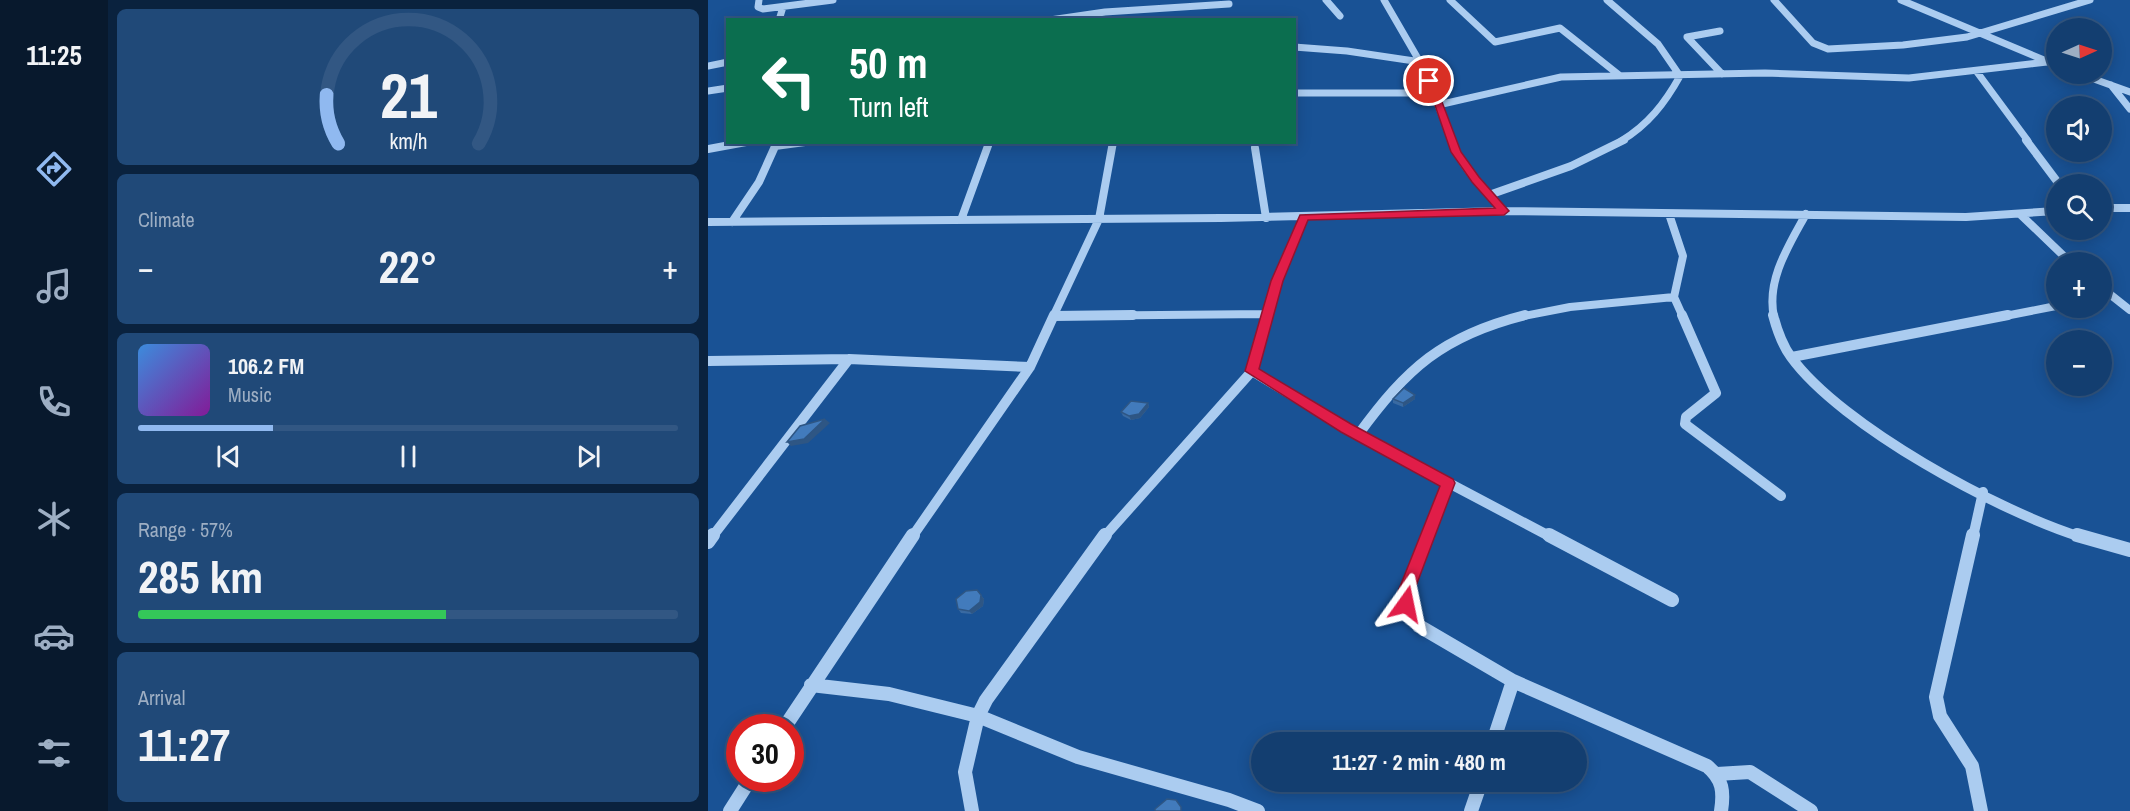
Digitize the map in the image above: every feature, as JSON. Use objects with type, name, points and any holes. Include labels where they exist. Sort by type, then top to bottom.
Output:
[{"type":"street","points":[[759,0],[758,7],[761,9],[832,0]]},
{"type":"street","points":[[1326,0],[1340,16]]},
{"type":"street","points":[[1384,0],[1421,62],[1456,152],[1504,211]]},
{"type":"street","points":[[1450,0],[1495,42],[1560,28],[1619,75]]},
{"type":"street","points":[[1608,0],[1670,57],[1680,76]]},
{"type":"street","points":[[1774,0],[1813,43],[1822,48],[1903,45],[1979,34],[2090,0]]},
{"type":"street","points":[[1901,0],[2046,62]]},
{"type":"street","points":[[1066,18],[1229,4]]},
{"type":"street","points":[[779,18],[783,7]]},
{"type":"street","points":[[1720,31],[1688,37],[1722,74]]},
{"type":"street","points":[[1296,47],[1347,51],[1421,62]]},
{"type":"street","points":[[708,66],[726,62]]},
{"type":"street","points":[[1438,105],[1500,93],[1549,78],[1765,73],[1909,78],[1977,72],[2046,62]]},
{"type":"street","points":[[1977,72],[2052,174]]},
{"type":"street","points":[[1490,195],[1574,165],[1605,151],[1651,118],[1669,100],[1680,76]]},
{"type":"street","points":[[2110,85],[2130,92]]},
{"type":"street","points":[[2110,85],[2130,109]]},
{"type":"street","points":[[708,91],[726,88]]},
{"type":"street","points":[[1296,93],[1434,93]]},
{"type":"street","points":[[708,149],[735,144]]},
{"type":"street","points":[[732,222],[759,182],[776,144]]},
{"type":"street","points":[[961,220],[989,144]]},
{"type":"street","points":[[793,714],[1030,367],[1099,219],[1113,144]]},
{"type":"street","points":[[1255,148],[1266,218]]},
{"type":"street","points":[[2112,208],[2130,208]]},
{"type":"street","points":[[708,222],[1266,218],[1504,211],[1966,217],[2046,212]]},
{"type":"street","points":[[1668,214],[1683,256],[1674,297],[1716,393],[1686,417],[1685,424],[1781,495]]},
{"type":"street","points":[[1806,214],[1790,244],[1771,300],[1779,332],[1792,357],[1806,375],[1854,418],[1983,492],[2072,533],[2130,550]]},
{"type":"street","points":[[2020,214],[2060,252]]},
{"type":"street","points":[[972,811],[965,772],[978,716],[992,691],[1109,530],[1252,371],[1277,281],[1304,217]]},
{"type":"street","points":[[1358,435],[1410,371],[1443,348],[1489,325],[1515,316],[1674,297]]},
{"type":"street","points":[[2125,301],[2130,310]]},
{"type":"street","points":[[1792,357],[2046,308]]},
{"type":"street","points":[[1054,316],[1267,314]]},
{"type":"street","points":[[708,361],[849,359],[1030,367]]},
{"type":"street","points":[[708,542],[849,359]]},
{"type":"street","points":[[1252,371],[1358,435],[1672,600]]},
{"type":"street","points":[[1448,483],[1405,594],[1410,616],[1419,626],[1513,681],[1707,766],[1717,774],[1724,789],[1721,811]]},
{"type":"street","points":[[1981,811],[1972,766],[1940,716],[1936,697],[1983,492]]},
{"type":"street","points":[[1496,732],[1513,681]]},
{"type":"street","points":[[811,685],[889,694],[978,716],[1078,757],[1229,800],[1258,811]]},
{"type":"street","points":[[1717,774],[1750,772],[1811,811]]},
{"type":"street","points":[[730,811],[742,792]]},
{"type":"street","points":[[1471,811],[1478,792]]},
{"type":"building","points":[[1404,388],[1415,395],[1403,403],[1393,399]]},
{"type":"building","points":[[1131,401],[1148,403],[1139,414],[1129,416],[1121,412]]},
{"type":"building","points":[[825,419],[804,439],[787,442],[800,426]]},
{"type":"building","points":[[977,590],[981,595],[980,602],[969,611],[958,609],[956,599],[966,591]]},
{"type":"building","points":[[1167,799],[1176,800],[1181,811],[1155,811]]},
{"type":"route","points":[[1406,604],[1405,594],[1448,483],[1346,428],[1252,371],[1277,281],[1304,217],[1504,211],[1475,180],[1456,152],[1429,81]]}]
